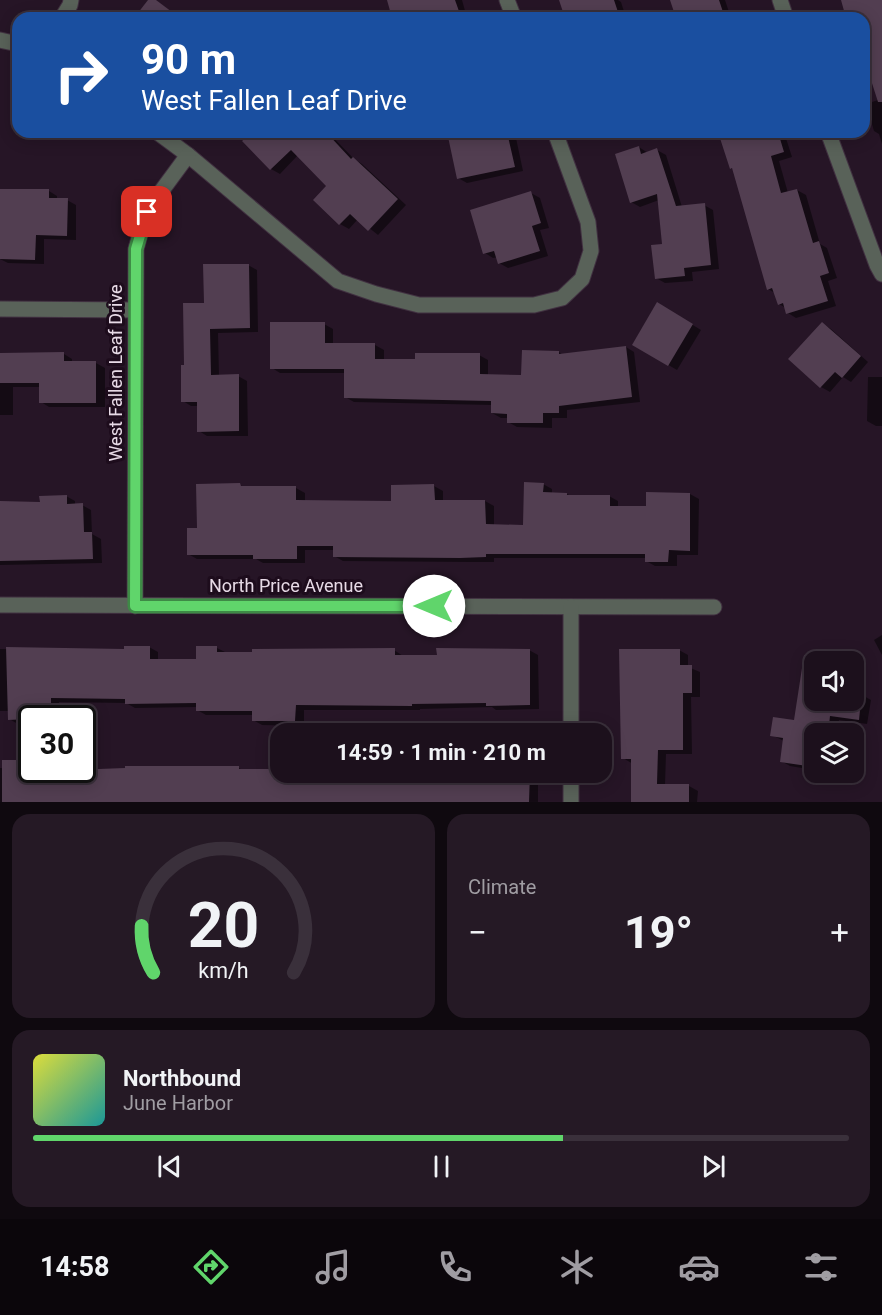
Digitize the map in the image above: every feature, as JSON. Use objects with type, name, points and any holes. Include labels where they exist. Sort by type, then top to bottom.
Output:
[{"type":"street","points":[[165,138],[338,281],[419,305],[534,305],[562,298],[582,279],[591,251],[588,222],[557,138]]},
{"type":"street","points":[[830,138],[882,274]]},
{"type":"street","name":"West Fallen Leaf Drive","points":[[135,606],[136,249],[147,212],[188,155]]},
{"type":"street","points":[[0,309],[135,309]]},
{"type":"street","name":"North Price Avenue","points":[[0,606],[714,607]]},
{"type":"street","points":[[571,607],[571,723]]},
{"type":"street","points":[[571,783],[571,802]]},
{"type":"building","points":[[148,0],[156,0],[172,12],[139,12]]},
{"type":"building","points":[[387,0],[455,0],[459,12],[390,12]]},
{"type":"building","points":[[559,0],[614,0],[618,12],[563,12]]},
{"type":"building","points":[[670,0],[719,0],[723,12],[674,12]]},
{"type":"building","points":[[841,0],[882,0],[882,102],[878,102],[870,77],[870,12],[844,12]]},
{"type":"building","points":[[245,138],[332,138],[351,159],[353,157],[398,199],[368,231],[350,214],[339,225],[313,200],[326,186],[291,150],[270,170],[242,141]]},
{"type":"building","points":[[448,138],[508,138],[515,167],[457,179]]},
{"type":"building","points":[[720,138],[780,138],[784,152],[771,156],[781,193],[797,189],[813,243],[819,241],[829,273],[820,276],[828,301],[786,314],[783,303],[778,305],[772,288],[767,290],[732,168],[730,169]]},
{"type":"building","points":[[639,146],[641,154],[657,148],[676,206],[705,203],[711,265],[684,268],[685,276],[655,279],[651,245],[662,244],[657,194],[630,203],[615,154]]},
{"type":"building","points":[[0,189],[49,189],[49,198],[68,198],[67,236],[36,235],[35,260],[0,259]]},
{"type":"building","points":[[531,191],[541,223],[532,226],[540,251],[498,264],[494,251],[483,254],[470,210]]},
{"type":"building","points":[[203,264],[249,264],[250,328],[210,329],[211,375],[239,374],[239,431],[197,432],[197,402],[181,402],[181,365],[184,365],[183,303],[204,303]]},
{"type":"building","points":[[657,302],[693,324],[668,366],[632,345]]},
{"type":"building","points":[[270,322],[325,322],[325,343],[375,343],[375,359],[415,359],[415,353],[480,353],[480,374],[521,375],[522,350],[559,351],[559,354],[626,346],[632,397],[559,406],[559,413],[543,413],[543,423],[507,423],[507,414],[491,413],[491,401],[344,398],[344,369],[270,369]]},
{"type":"building","points":[[822,322],[861,356],[842,378],[835,372],[820,388],[788,359]]},
{"type":"building","points":[[64,352],[64,361],[96,361],[96,403],[39,403],[39,383],[0,383],[0,353]]},
{"type":"building","points":[[524,482],[544,483],[543,492],[567,493],[567,495],[610,495],[610,506],[646,506],[646,492],[690,493],[690,551],[669,550],[668,562],[645,562],[645,554],[486,554],[486,557],[460,558],[333,557],[333,546],[297,546],[297,559],[253,559],[253,555],[187,555],[187,528],[197,528],[196,484],[240,483],[241,486],[296,486],[296,500],[391,501],[391,485],[434,484],[435,500],[485,500],[486,524],[523,525]]},
{"type":"building","points":[[67,495],[67,504],[83,503],[84,532],[92,532],[93,559],[0,561],[0,501],[40,502],[39,496]]},
{"type":"building","points":[[124,646],[150,646],[150,659],[196,659],[196,646],[217,646],[217,652],[252,652],[252,649],[395,648],[395,655],[437,655],[436,648],[530,649],[530,705],[486,706],[486,703],[412,704],[412,706],[296,705],[295,721],[252,721],[252,711],[196,711],[196,703],[125,704],[125,699],[51,698],[51,705],[18,705],[18,720],[8,720],[6,647],[124,649]]},
{"type":"building","points":[[619,649],[680,649],[680,665],[692,665],[692,693],[683,693],[683,750],[658,750],[657,784],[689,784],[689,802],[631,802],[631,759],[621,759]]},
{"type":"building","points":[[804,655],[804,711],[860,711],[859,720],[830,716],[829,723],[804,723],[804,766],[780,762],[783,738],[770,736],[773,717],[794,720]]},
{"type":"building","points":[[2,760],[18,760],[18,783],[96,783],[96,769],[125,768],[125,766],[239,766],[239,769],[270,769],[270,783],[530,783],[529,802],[2,802]]},
{"type":"route","points":[[147,212],[136,249],[135,606],[434,606]]}]
